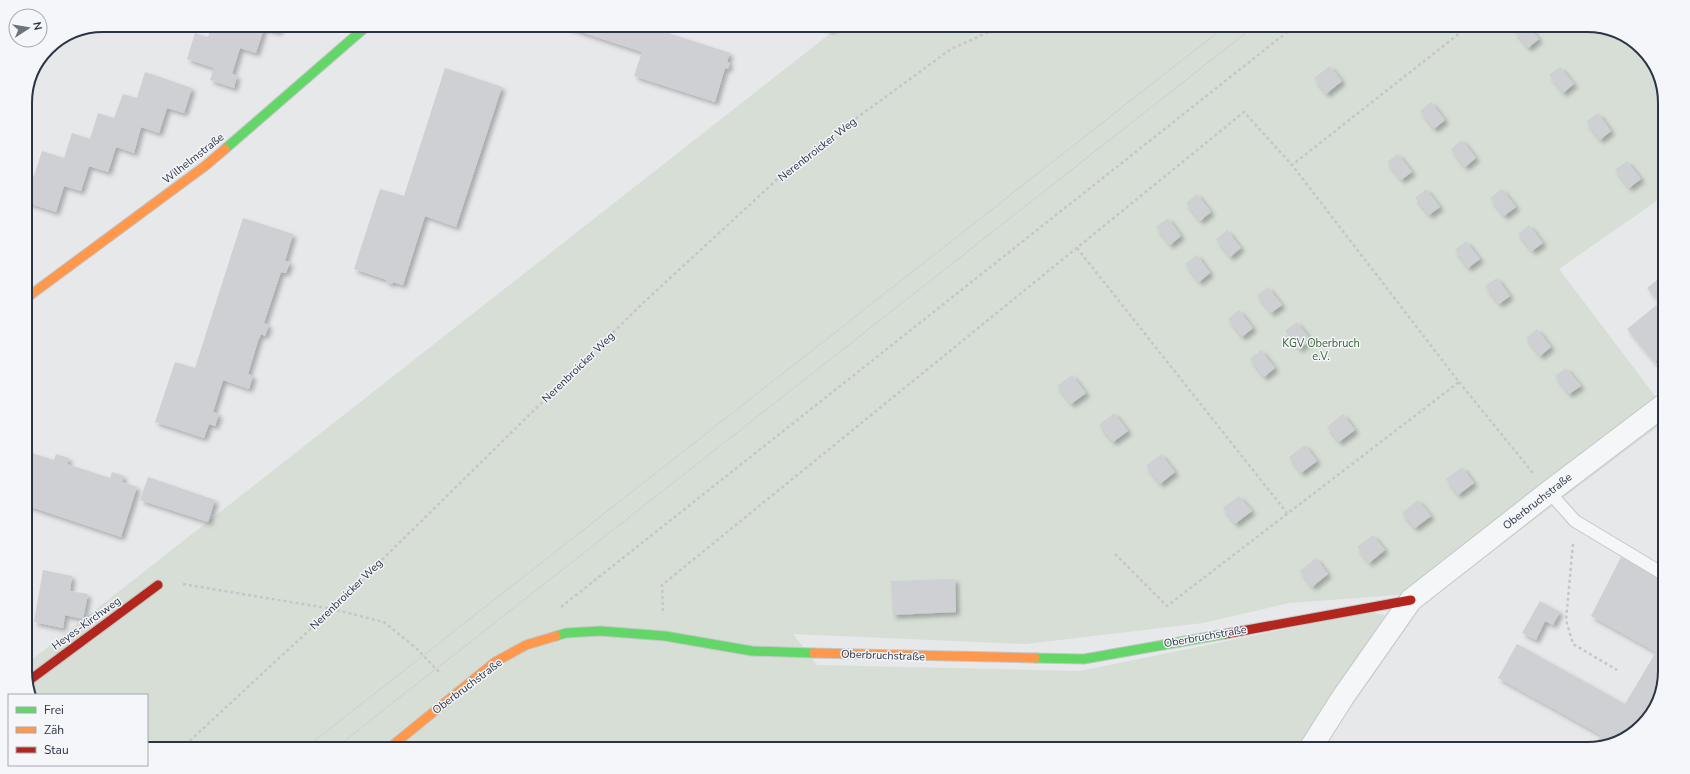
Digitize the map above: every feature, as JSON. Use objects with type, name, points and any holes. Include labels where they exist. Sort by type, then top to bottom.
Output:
[{"type":"street","name":"Wilhelmstraße","points":[[32,294],[205,166],[360,32]]},
{"type":"street","name":"Oberbruchstraße","points":[[1314,742],[1343,697],[1411,600],[1658,409]]},
{"type":"street","name":"Heyes-Kirchweg","points":[[32,678],[158,585]]},
{"type":"street","name":"Oberbruchstraße","points":[[396,742],[495,662],[526,645],[566,632],[600,631],[665,636],[752,651],[998,658],[1084,658],[1411,600]]},
{"type":"lane","points":[[1549,492],[1575,521],[1658,571]]},
{"type":"path","name":"Nerenbroicker Weg","points":[[189,742],[332,609],[643,303],[795,164],[951,49],[989,32]]},
{"type":"path","points":[[555,612],[1287,32]]},
{"type":"path","points":[[1292,165],[1461,32]]},
{"type":"path","points":[[665,636],[662,585],[1244,112],[1292,165],[1459,382],[1549,492]]},
{"type":"path","points":[[1077,248],[1287,513]]},
{"type":"path","points":[[1115,554],[1167,606],[1459,382]]},
{"type":"path","points":[[1575,521],[1566,620],[1573,644],[1617,670]]},
{"type":"path","points":[[158,585],[187,584],[332,609],[384,622],[416,648],[444,677],[460,689]]},
{"type":"green space","name":"KGV Oberbruch e.V.","points":[[832,32],[1592,32],[1614,37],[1634,50],[1646,64],[1654,80],[1658,98],[1658,200],[1559,269],[1658,400],[1658,426],[1442,589],[1398,595],[1289,603],[1203,623],[1026,644],[793,634],[817,665],[1080,671],[1369,612],[1385,615],[1303,742],[148,742],[148,694],[36,694],[33,685],[32,660]]},
{"type":"building","points":[[210,32],[263,32],[256,53],[240,48],[232,74],[237,76],[234,88],[210,80],[214,68],[187,59],[195,33],[208,37]]},
{"type":"building","points":[[581,32],[665,32],[730,53],[727,62],[730,63],[728,69],[725,68],[715,102],[634,76],[642,52]]},
{"type":"building","points":[[1516,32],[1534,32],[1539,39],[1528,48]]},
{"type":"building","points":[[1330,66],[1342,81],[1326,94],[1314,78]]},
{"type":"building","points":[[1560,67],[1574,84],[1563,93],[1549,75]]},
{"type":"building","points":[[445,68],[502,87],[456,227],[425,216],[403,285],[393,282],[392,284],[386,282],[387,280],[354,269],[380,189],[404,196]]},
{"type":"building","points":[[145,72],[192,88],[184,113],[167,108],[159,133],[141,127],[134,153],[116,147],[108,172],[89,166],[81,191],[64,186],[56,212],[32,204],[32,175],[34,176],[42,151],[64,158],[72,133],[90,139],[98,113],[114,118],[123,94],[137,98]]},
{"type":"building","points":[[1431,102],[1445,120],[1434,129],[1420,111]]},
{"type":"building","points":[[1598,113],[1611,131],[1600,140],[1586,122]]},
{"type":"building","points":[[1462,140],[1476,158],[1465,167],[1451,149]]},
{"type":"building","points":[[1398,154],[1412,172],[1401,180],[1387,162]]},
{"type":"building","points":[[1627,161],[1641,179],[1629,188],[1615,170]]},
{"type":"building","points":[[1426,189],[1440,207],[1429,215],[1415,198]]},
{"type":"building","points":[[1502,189],[1516,207],[1504,216],[1490,198]]},
{"type":"building","points":[[1197,194],[1211,212],[1200,221],[1186,203]]},
{"type":"building","points":[[243,218],[293,234],[285,261],[290,262],[286,273],[281,272],[264,323],[269,325],[265,336],[261,334],[258,341],[248,374],[253,376],[249,389],[223,380],[213,412],[219,414],[215,426],[209,424],[204,438],[155,422],[175,362],[195,368]]},
{"type":"building","points":[[1168,218],[1181,236],[1170,245],[1156,227]]},
{"type":"building","points":[[1529,225],[1543,243],[1532,251],[1518,234]]},
{"type":"building","points":[[1227,230],[1241,248],[1230,257],[1216,239]]},
{"type":"building","points":[[1466,241],[1480,259],[1468,268],[1455,250]]},
{"type":"building","points":[[1197,255],[1210,273],[1199,282],[1185,264]]},
{"type":"building","points":[[1497,278],[1510,296],[1499,304],[1485,286]]},
{"type":"building","points":[[1658,279],[1658,302],[1647,288]]},
{"type":"building","points":[[1268,287],[1282,305],[1271,313],[1257,295]]},
{"type":"building","points":[[1658,304],[1658,360],[1655,362],[1657,364],[1656,365],[1627,329]]},
{"type":"building","points":[[1239,310],[1253,328],[1242,337],[1228,319]]},
{"type":"building","points":[[1297,322],[1311,340],[1299,349],[1285,331]]},
{"type":"building","points":[[1537,329],[1551,347],[1540,356],[1526,338]]},
{"type":"building","points":[[1261,350],[1275,368],[1264,377],[1250,359]]},
{"type":"building","points":[[1566,368],[1581,386],[1569,394],[1555,376]]},
{"type":"building","points":[[1072,375],[1086,393],[1071,404],[1057,386]]},
{"type":"building","points":[[1114,413],[1128,431],[1113,442],[1099,425]]},
{"type":"building","points":[[1343,414],[1355,430],[1339,442],[1327,427]]},
{"type":"building","points":[[1305,445],[1317,461],[1301,473],[1289,457]]},
{"type":"building","points":[[32,453],[54,460],[56,454],[69,458],[67,464],[110,478],[112,472],[124,476],[122,482],[137,487],[121,537],[32,507]]},
{"type":"building","points":[[1161,454],[1175,472],[1160,484],[1146,466]]},
{"type":"building","points":[[1462,467],[1474,483],[1458,495],[1446,479]]},
{"type":"building","points":[[148,477],[215,500],[208,522],[140,500]]},
{"type":"building","points":[[1239,496],[1252,511],[1235,524],[1223,508]]},
{"type":"building","points":[[1418,500],[1431,516],[1415,528],[1402,513]]},
{"type":"building","points":[[1373,535],[1385,550],[1369,563],[1357,547]]},
{"type":"building","points":[[1621,557],[1658,577],[1658,676],[1653,698],[1643,714],[1634,724],[1618,735],[1605,740],[1598,741],[1601,735],[1498,678],[1517,644],[1625,704],[1656,652],[1591,616]]},
{"type":"building","points":[[1316,558],[1328,574],[1312,587],[1300,571]]},
{"type":"building","points":[[43,570],[72,576],[70,591],[88,594],[83,619],[65,615],[63,628],[34,622]]},
{"type":"building","points":[[955,579],[956,612],[893,615],[891,581]]},
{"type":"building","points":[[1540,601],[1560,612],[1553,625],[1545,621],[1536,640],[1522,633]]},
{"type":"tram line","points":[[313,742],[1218,32]]},
{"type":"tram line","points":[[343,742],[1247,32]]},
{"type":"traffic: fast","points":[[225,149],[360,32]]},
{"type":"traffic: fast","points":[[556,636],[566,633],[600,631],[665,636],[752,651],[814,653]]},
{"type":"traffic: fast","points":[[1035,658],[1084,659],[1225,634]]},
{"type":"traffic: slow","points":[[32,294],[205,166],[225,149]]},
{"type":"traffic: slow","points":[[397,742],[495,662],[526,645],[556,636]]},
{"type":"traffic: slow","points":[[814,653],[1035,658]]},
{"type":"traffic: jam","points":[[32,678],[158,585]]},
{"type":"traffic: jam","points":[[1225,634],[1411,600]]}]
